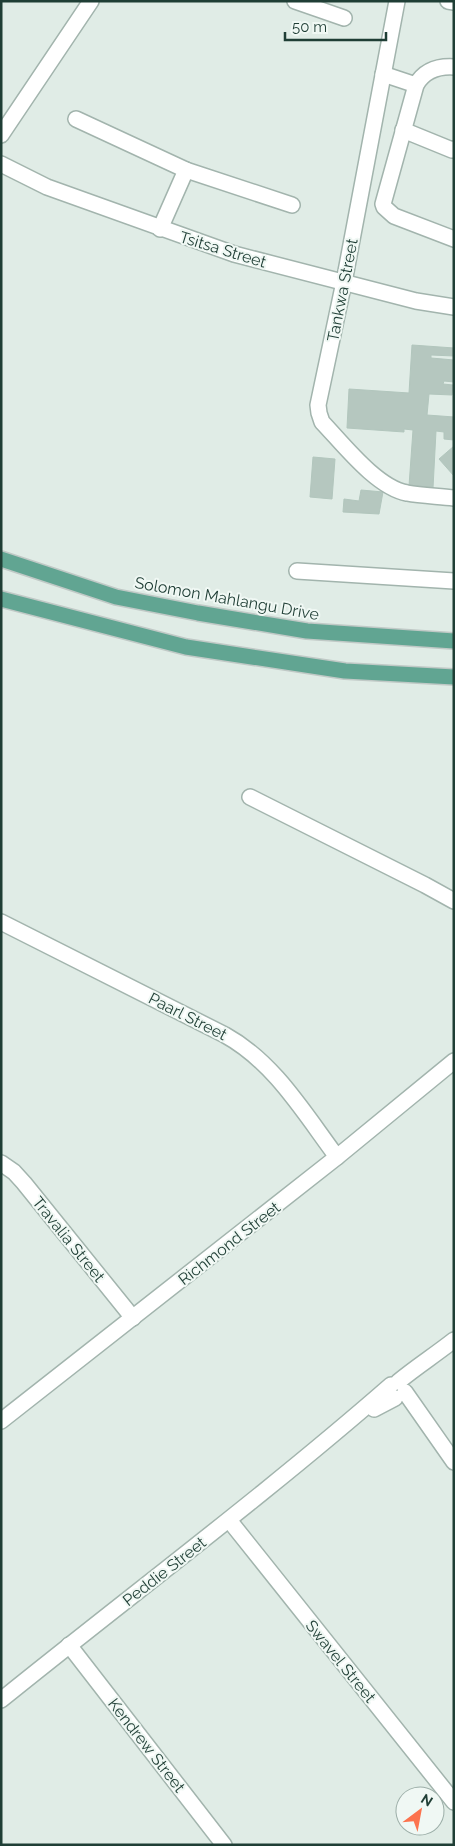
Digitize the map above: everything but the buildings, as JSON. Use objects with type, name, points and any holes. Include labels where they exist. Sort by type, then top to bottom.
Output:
[{"type":"main road","name":"Solomon Mahlangu Drive","points":[[1,559],[116,597],[198,614],[307,631],[454,641]]},
{"type":"main road","points":[[1,599],[186,648],[346,671],[454,677]]},
{"type":"street","points":[[1,135],[91,1]]},
{"type":"street","name":"Tankwa Street","points":[[397,1],[344,282],[318,405],[319,414],[322,422],[376,477],[390,487],[406,493],[454,498]]},
{"type":"street","points":[[448,1],[454,2]]},
{"type":"street","points":[[299,2],[344,18]]},
{"type":"street","points":[[454,67],[430,70],[420,77],[403,130],[384,207],[394,216],[454,239]]},
{"type":"street","points":[[383,74],[416,85]]},
{"type":"street","points":[[76,120],[186,170],[292,205]]},
{"type":"street","points":[[403,130],[452,150],[454,149]]},
{"type":"street","name":"Tsitsa Street","points":[[1,164],[47,187],[234,254],[416,301],[454,307]]},
{"type":"street","points":[[160,229],[186,170]]},
{"type":"street","points":[[297,571],[454,581]]},
{"type":"street","points":[[250,798],[454,901]]},
{"type":"street","name":"Paarl Street","points":[[1,922],[225,1034],[249,1049],[272,1072],[337,1157]]},
{"type":"street","name":"Richmond Street","points":[[1,1421],[337,1157],[454,1061]]},
{"type":"street","name":"Travalia Street","points":[[1,1163],[24,1183],[134,1318]]},
{"type":"street","name":"Peddie Street","points":[[1,1700],[327,1441],[398,1390],[425,1360],[454,1340]]},
{"type":"street","points":[[398,1390],[454,1462]]},
{"type":"street","name":"Swavel Street","points":[[229,1520],[454,1802]]},
{"type":"street","name":"Kendrew Street","points":[[69,1645],[224,1845]]}]
